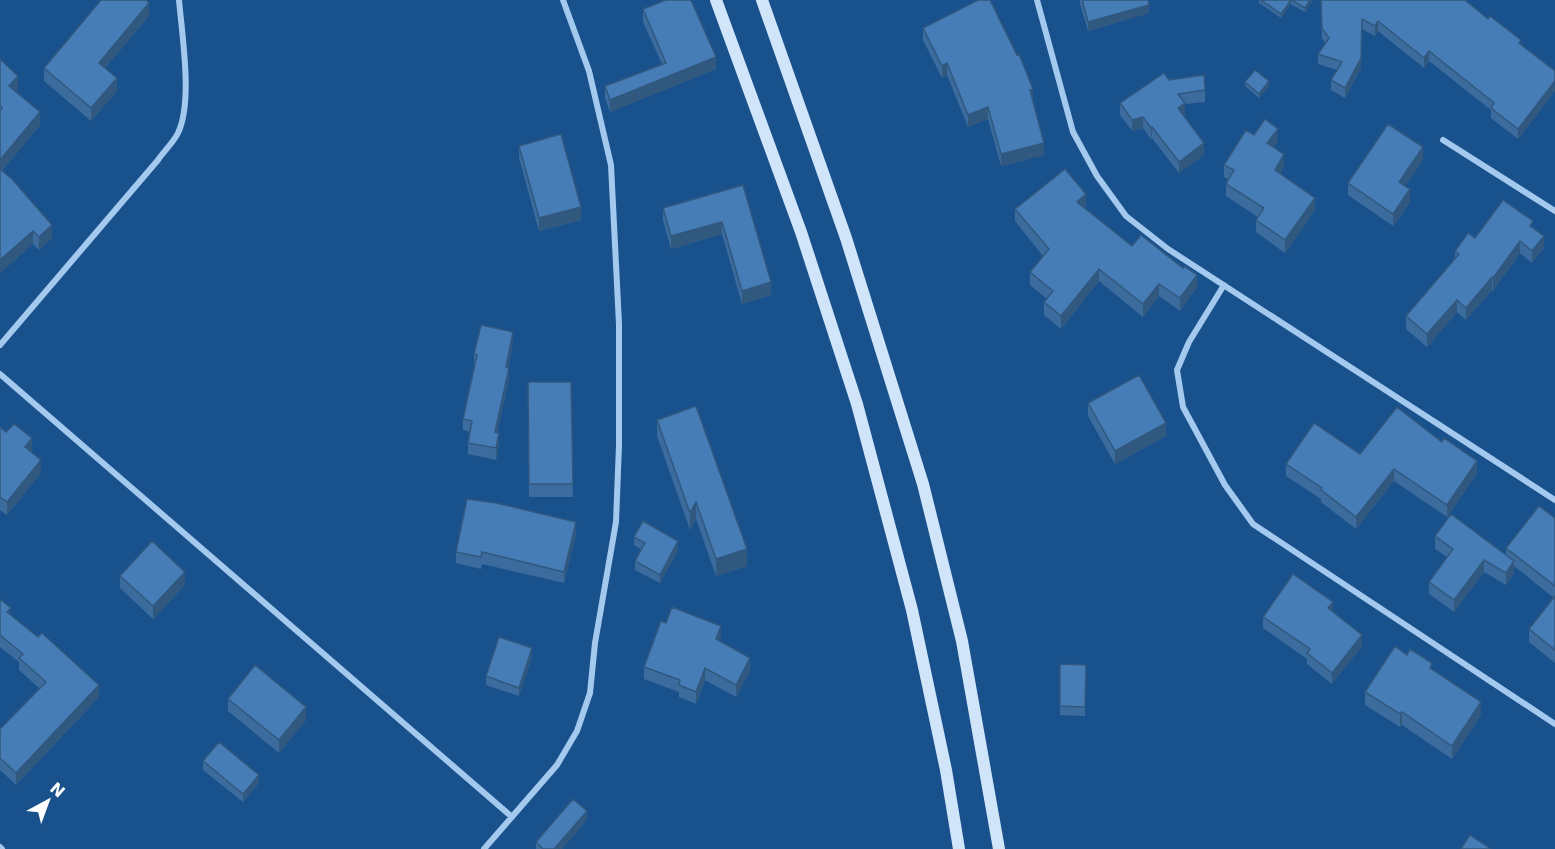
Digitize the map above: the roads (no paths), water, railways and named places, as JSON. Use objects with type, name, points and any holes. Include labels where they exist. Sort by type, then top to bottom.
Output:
[{"type":"main road","points":[[716,0],[801,232],[857,404],[912,610],[946,770],[959,849]]},
{"type":"main road","points":[[762,0],[846,238],[923,484],[962,641],[999,849]]},
{"type":"street","points":[[0,345],[178,134],[185,109],[184,55],[179,0]]},
{"type":"street","points":[[484,849],[557,765],[577,731],[590,693],[595,643],[616,522],[619,445],[619,324],[611,165],[589,71],[563,0]]},
{"type":"street","points":[[1037,0],[1073,132],[1097,176],[1126,216],[1168,249],[1555,500]]},
{"type":"street","points":[[1443,140],[1555,211]]},
{"type":"street","points":[[1224,285],[1189,342],[1177,370],[1183,407],[1225,485],[1253,524],[1555,724]]},
{"type":"street","points":[[0,374],[512,817]]}]
